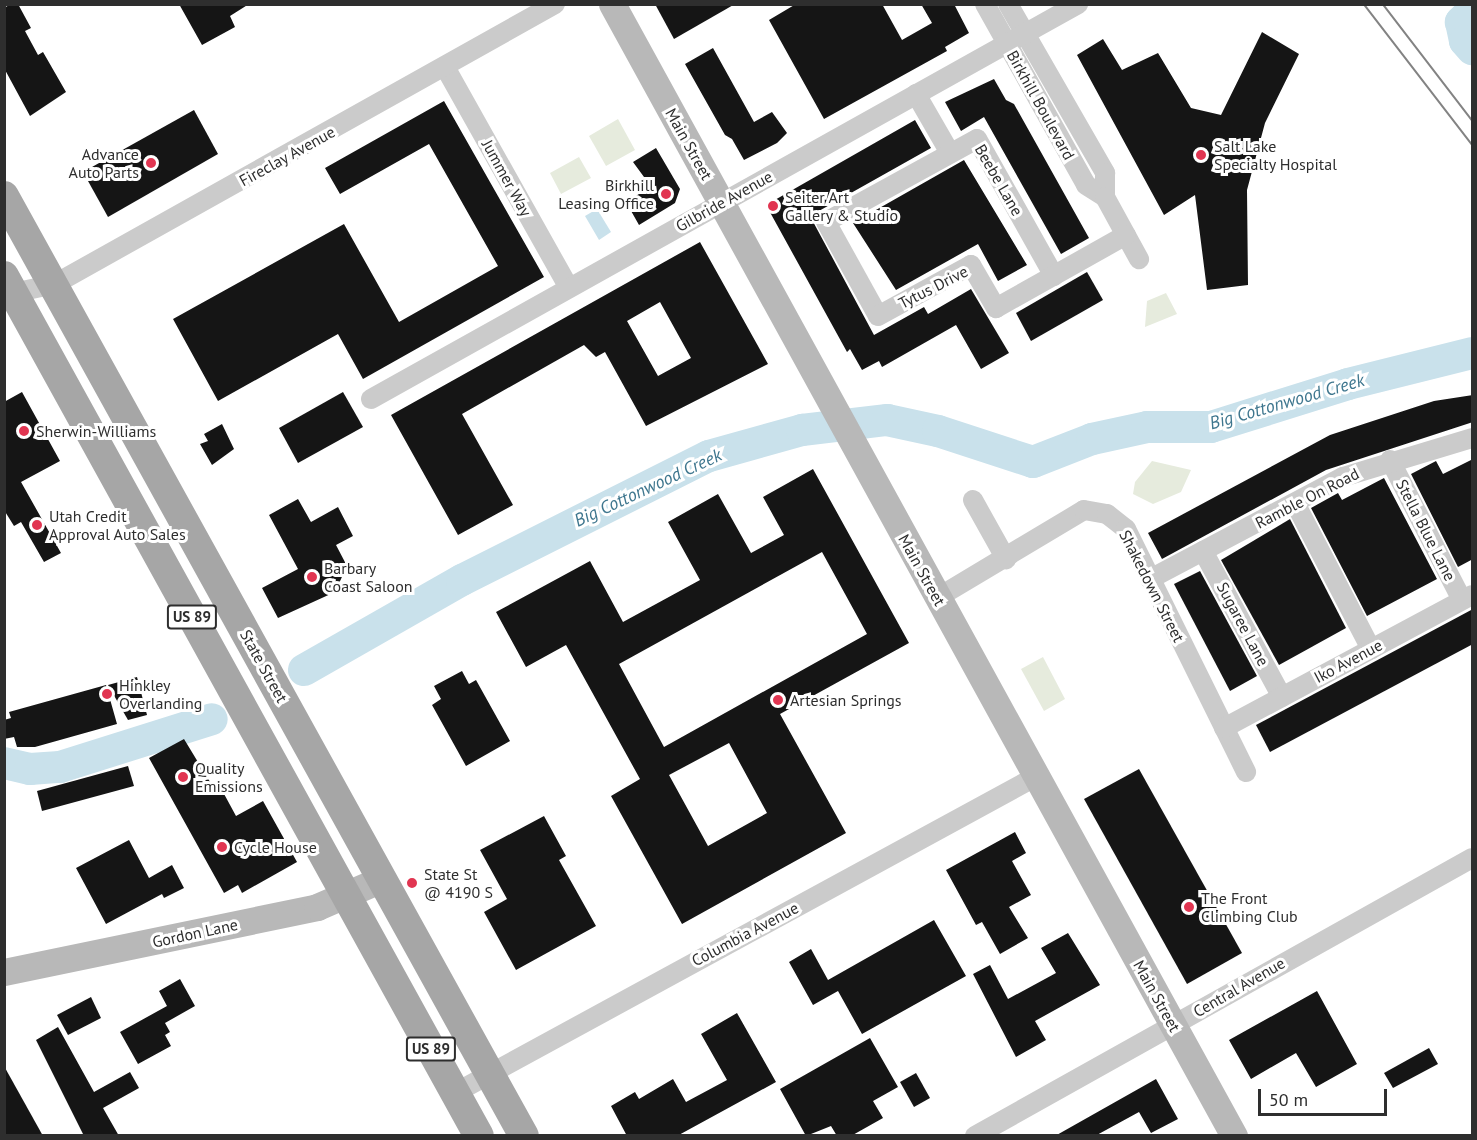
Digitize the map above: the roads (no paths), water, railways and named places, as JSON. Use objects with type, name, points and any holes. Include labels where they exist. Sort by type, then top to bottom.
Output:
[{"type":"main road","name":"State Street","points":[[4,196],[55,284],[524,1136]]},
{"type":"main road","name":"US 89","points":[[9,284],[479,1136]]},
{"type":"street","name":"Fireclay Avenue","points":[[9,284],[55,284],[555,4]]},
{"type":"street","name":"Main Street","points":[[612,4],[1234,1136]]},
{"type":"street","name":"Birkhill Boulevard","points":[[985,4],[1086,185],[1105,196]]},
{"type":"street","name":"Birkhill Boulevard","points":[[1008,4],[1105,173],[1105,196],[1139,259]]},
{"type":"street","name":"Gilbride Avenue","points":[[371,399],[1078,4]]},
{"type":"street","name":"Jummer Way","points":[[445,67],[569,288]]},
{"type":"street","points":[[916,94],[950,153]]},
{"type":"street","name":"Beebe Lane","points":[[826,222],[977,139],[1054,276]]},
{"type":"street","name":"Tytus Drive","points":[[826,222],[878,316],[970,265],[996,308],[1126,235]]},
{"type":"street","name":"Ramble On Road","points":[[1150,579],[1342,477],[1390,460],[1473,438]]},
{"type":"street","name":"Stella Blue Lane","points":[[1390,460],[1467,598]]},
{"type":"street","points":[[973,500],[1006,559]]},
{"type":"street","points":[[1295,503],[1371,649]]},
{"type":"street","name":"Shakedown Street","points":[[938,598],[1084,510],[1107,514],[1126,529],[1246,772]]},
{"type":"street","name":"Sugaree Lane","points":[[1203,551],[1282,697]]},
{"type":"street","name":"Iko Avenue","points":[[1224,728],[1467,598]]},
{"type":"street","name":"Columbia Avenue","points":[[455,1093],[1035,777]]},
{"type":"street","name":"Central Avenue","points":[[975,1136],[1473,858]]},
{"type":"street","name":"Gordon Lane","points":[[4,972],[317,908],[347,897],[382,879]]},
{"type":"water","points":[[597,209],[611,232],[599,240],[585,216]]},
{"type":"waterway","name":"Big Cottonwood Creek","points":[[1472,11],[1461,22],[1465,41],[1472,49]]},
{"type":"waterway","name":"Big Cottonwood Creek","points":[[304,670],[462,580],[709,456],[802,430],[887,420],[938,431],[1033,462],[1092,439],[1147,427],[1211,427],[1348,384],[1472,353]]},
{"type":"waterway","name":"Big Cottonwood Creek","points":[[4,763],[30,769],[60,767],[212,719]]},
{"type":"tram line","points":[[1364,4],[1472,144]]},
{"type":"tram line","points":[[1383,4],[1472,120]]},
{"type":"place","name":"Salt Lake Specialty Hospital","points":[[1201,155]]},
{"type":"place","name":"Advance Auto Parts","points":[[151,163]]},
{"type":"place","name":"Birkhill Leasing Office","points":[[666,194]]},
{"type":"place","name":"Seiter Art Gallery & Studio","points":[[773,206]]},
{"type":"place","name":"Sherwin-Williams","points":[[24,431]]},
{"type":"place","name":"Utah Credit Approval Auto Sales","points":[[37,525]]},
{"type":"place","name":"Barbary Coast Saloon","points":[[312,577]]},
{"type":"place","name":"Hinkley Overlanding","points":[[107,694]]},
{"type":"place","name":"Artesian Springs","points":[[778,700]]},
{"type":"place","name":"Quality Emissions","points":[[183,777]]},
{"type":"place","name":"Cycle House","points":[[222,847]]},
{"type":"place","name":"State St @ 4190 S","points":[[412,883]]},
{"type":"place","name":"The Front Climbing Club","points":[[1189,907]]}]
